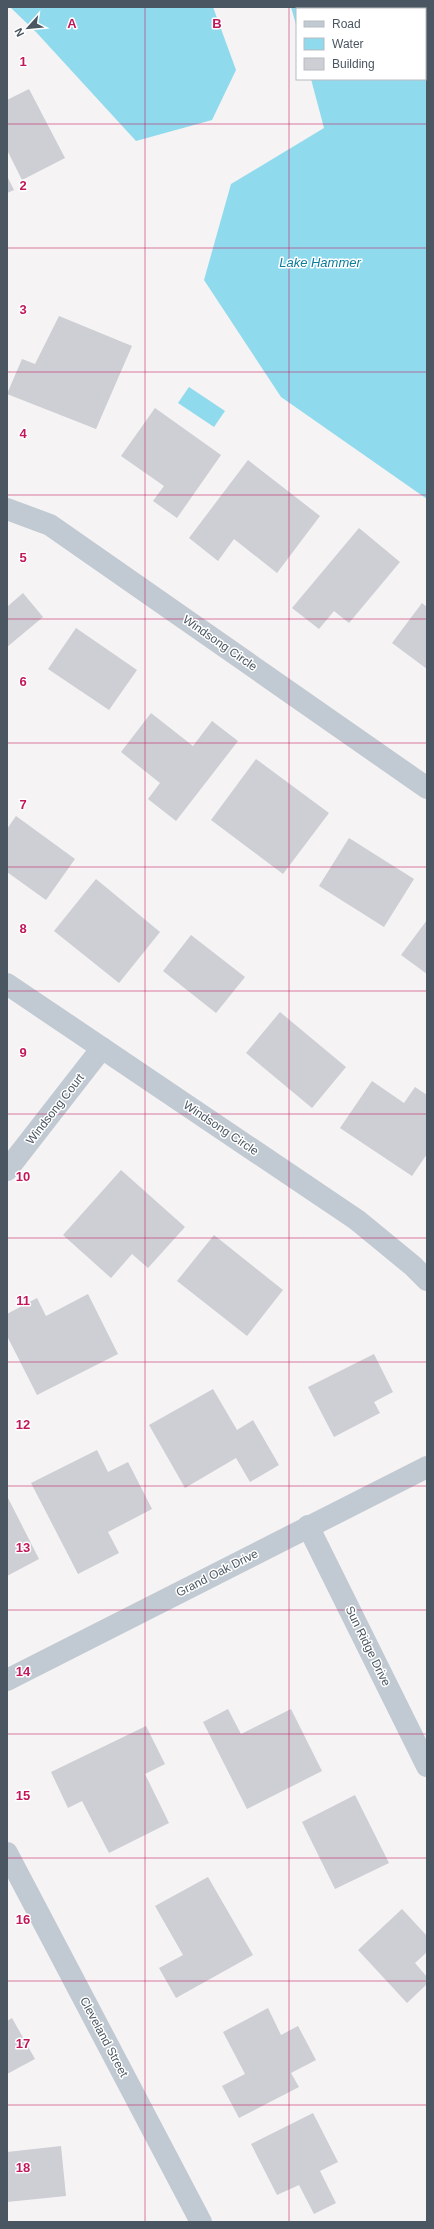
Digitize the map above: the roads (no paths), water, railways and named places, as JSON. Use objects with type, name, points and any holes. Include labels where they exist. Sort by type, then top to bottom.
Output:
[{"type":"street","name":"Windsong Circle","points":[[7,509],[50,525],[427,788]]},
{"type":"street","name":"Windsong Circle","points":[[7,984],[357,1220],[414,1266],[427,1280]]},
{"type":"street","name":"Windsong Court","points":[[7,1170],[102,1048]]},
{"type":"street","name":"Grand Oak Drive","points":[[7,1680],[308,1526],[427,1467]]},
{"type":"street","name":"Sun Ridge Drive","points":[[308,1526],[427,1766]]},
{"type":"street","name":"Cleveland Street","points":[[7,1853],[201,2222]]},
{"type":"water","points":[[10,7],[213,7],[236,70],[212,120],[136,141],[36,32]]},
{"type":"water","name":"Lake Hammer","points":[[291,7],[427,7],[427,499],[281,397],[204,280],[231,184],[324,128],[311,80],[426,80],[426,8],[296,8],[296,24]]},
{"type":"water","points":[[189,387],[225,411],[214,427],[178,403]]}]
